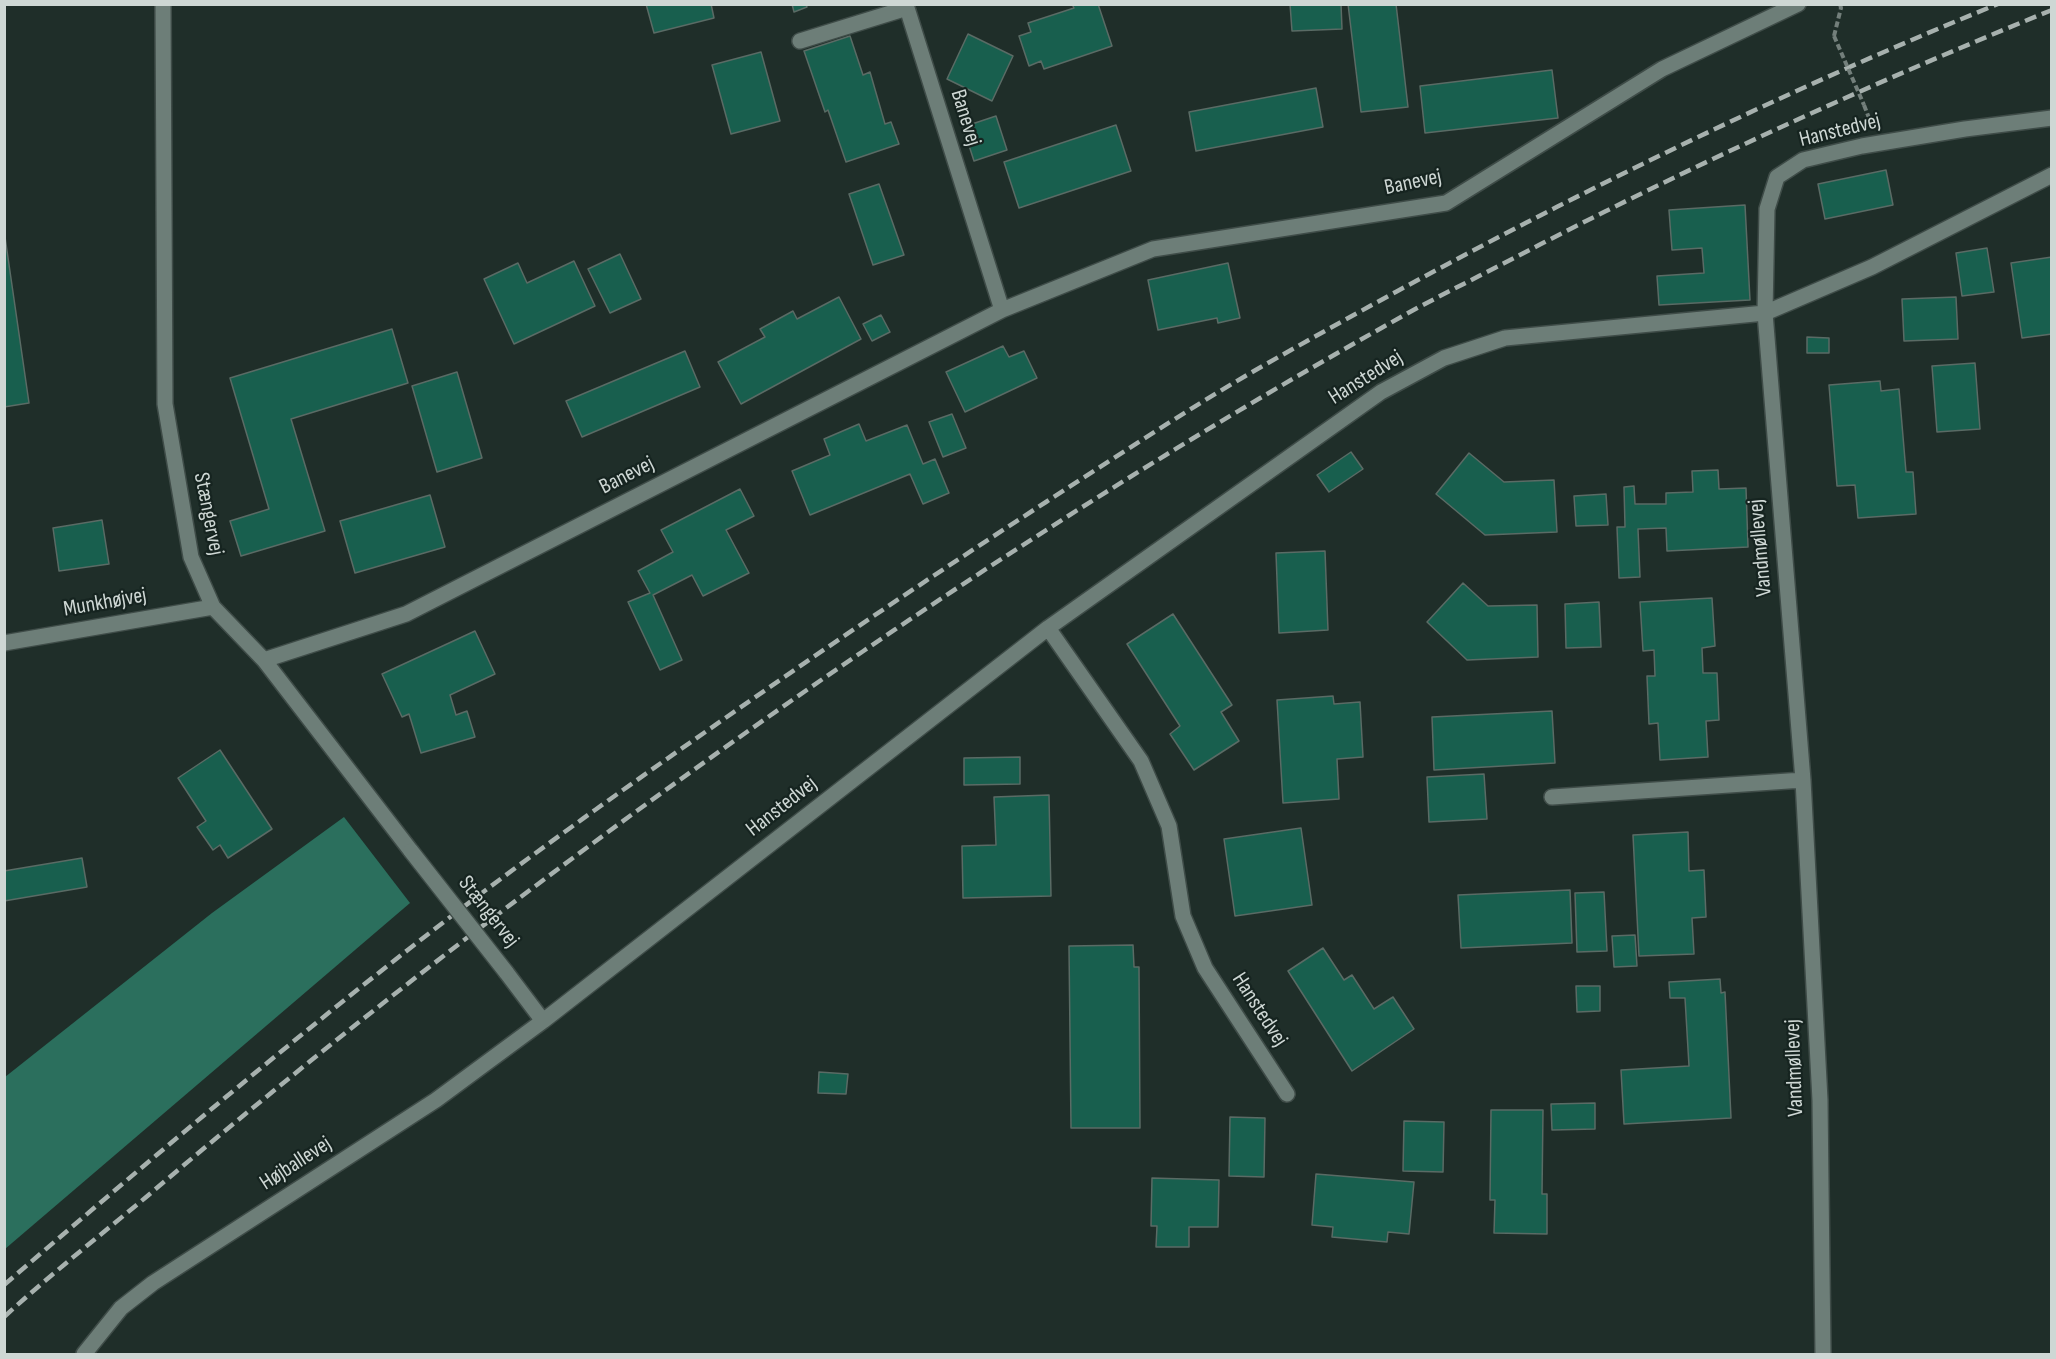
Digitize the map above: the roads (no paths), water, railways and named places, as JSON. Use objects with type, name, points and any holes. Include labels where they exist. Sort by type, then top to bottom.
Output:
[{"type":"street","name":"Stængervej","points":[[163,4],[165,404],[191,557],[213,607],[264,660],[543,1021]]},
{"type":"street","name":"Banevej","points":[[264,660],[406,614],[1002,310],[1153,249],[1446,203],[1662,69],[1798,4]]},
{"type":"street","name":"Banevej","points":[[800,41],[912,6],[1002,310]]},
{"type":"street","name":"Hanstedvej","points":[[1765,312],[1767,209],[1778,177],[1803,160],[1862,146],[1965,129],[2052,118]]},
{"type":"street","name":"Hanstedvej","points":[[543,1021],[1048,628],[1381,392],[1444,358],[1505,338],[1765,312],[1872,267],[2052,175]]},
{"type":"street","name":"Vandmøllevej","points":[[1765,312],[1803,780],[1820,1100],[1823,1354]]},
{"type":"street","name":"Munkhøjvej","points":[[4,643],[213,607]]},
{"type":"street","name":"Hanstedvej","points":[[1048,628],[1141,761],[1169,826],[1183,916],[1205,968],[1287,1094]]},
{"type":"street","points":[[1552,797],[1803,780]]},
{"type":"street","name":"Højballevej","points":[[84,1354],[122,1308],[153,1283],[436,1100],[543,1021]]},
{"type":"railway","points":[[4,1285],[306,1031],[541,849],[802,665],[1128,449],[1268,363],[1537,217],[1811,84],[1998,4]]},
{"type":"railway","points":[[4,1317],[56,1271],[283,1083],[518,899],[626,819],[846,663],[958,587],[1072,514],[1302,374],[1419,307],[1539,245],[1792,122],[2052,10]]}]
